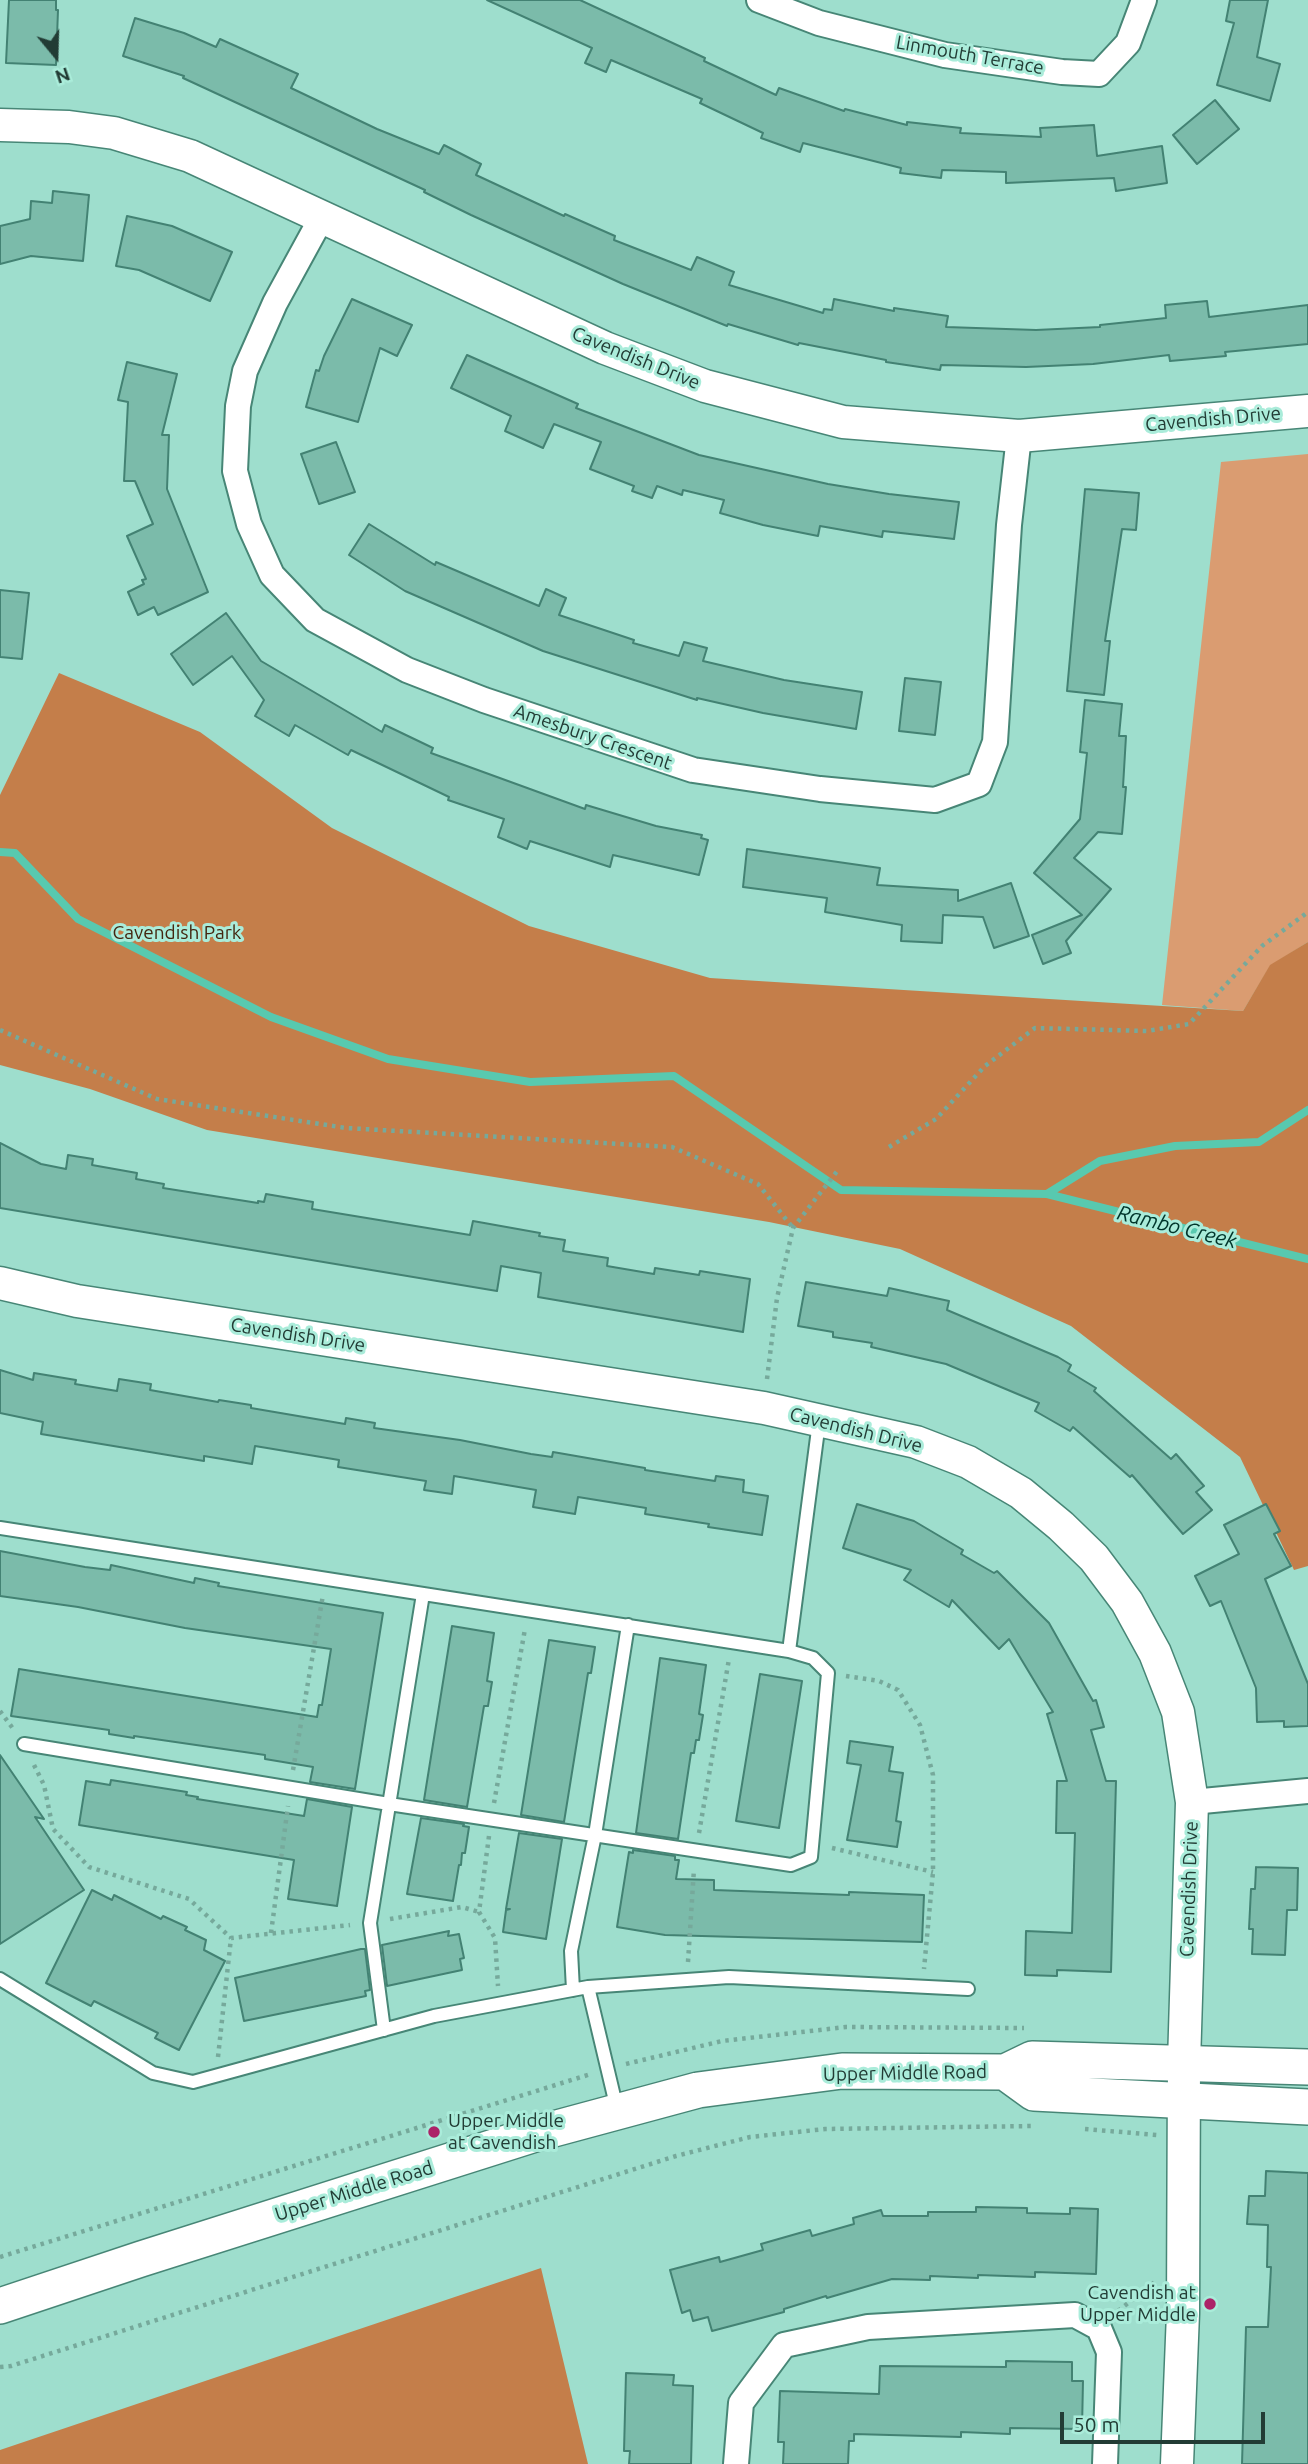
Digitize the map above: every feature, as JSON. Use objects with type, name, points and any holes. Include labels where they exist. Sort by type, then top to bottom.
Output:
[{"type":"main road","name":"Upper Middle Road","points":[[0,2306],[535,2134],[698,2090],[842,2071],[1004,2072],[1032,2059],[1308,2067]]},
{"type":"main road","name":"Upper Middle Road","points":[[1004,2072],[1034,2094],[1308,2107]]},
{"type":"street","name":"Linmouth Terrace","points":[[759,0],[819,23],[945,55],[1062,72],[1099,74],[1128,43],[1144,0]]},
{"type":"street","name":"Cavendish Drive","points":[[0,125],[69,127],[114,134],[190,156],[605,348],[705,386],[842,422],[1019,436],[1308,411]]},
{"type":"street","name":"Amesbury Crescent","points":[[322,217],[275,303],[245,371],[238,406],[235,471],[250,524],[272,575],[315,620],[408,670],[484,700],[693,770],[820,789],[935,800],[979,784],[995,742],[1003,607],[1019,436]]},
{"type":"street","name":"Cavendish Drive","points":[[0,1283],[77,1301],[764,1408],[916,1442],[968,1462],[1021,1493],[1094,1558],[1127,1602],[1155,1653],[1178,1712],[1192,1802],[1177,2464]]},
{"type":"street","points":[[1192,1802],[1308,1791]]},
{"type":"street","points":[[736,2464],[741,2403],[784,2346],[868,2327],[1075,2315],[1099,2328],[1109,2353],[1105,2464]]},
{"type":"lane","points":[[789,1651],[819,1420]]},
{"type":"lane","points":[[0,1528],[789,1651],[813,1657],[828,1673],[811,1857],[791,1864],[389,1804],[24,1744]]},
{"type":"lane","points":[[384,2030],[370,1923],[423,1594]]},
{"type":"lane","points":[[573,1990],[571,1951],[595,1835],[628,1625]]},
{"type":"lane","points":[[0,1979],[153,2073],[192,2082],[435,2016],[588,1987],[729,1977],[968,1989]]},
{"type":"lane","points":[[588,1987],[618,2112]]},
{"type":"path","points":[[889,1147],[936,1119],[985,1066],[1035,1028],[1147,1031],[1189,1024],[1262,946],[1308,912]]},
{"type":"path","points":[[0,1030],[157,1099],[346,1128],[672,1147],[758,1184],[793,1228]]},
{"type":"path","points":[[764,1408],[777,1298],[793,1228],[838,1170]]},
{"type":"path","points":[[271,1934],[290,1787],[326,1579]]},
{"type":"path","points":[[686,1980],[696,1850],[732,1642]]},
{"type":"path","points":[[828,1673],[879,1681],[898,1690],[920,1725],[933,1775],[933,1872],[923,1987]]},
{"type":"path","points":[[0,1711],[24,1744],[44,1785],[53,1829],[89,1867],[190,1899],[231,1938],[370,1923],[462,1907],[479,1912]]},
{"type":"path","points":[[812,1844],[933,1872]]},
{"type":"path","points":[[216,2076],[231,1938]]},
{"type":"path","points":[[0,2367],[11,2366],[677,2156],[750,2137],[825,2129],[1011,2124],[1037,2126]]},
{"type":"path","points":[[1077,2129],[1183,2136]]},
{"type":"path","points":[[1099,2328],[1146,2287],[1182,2265]]},
{"type":"shaded area","points":[[1308,454],[1308,942],[1270,966],[1243,1011],[1162,1005],[1221,462]]},
{"type":"green space","name":"Cavendish Park","points":[[59,673],[200,732],[332,828],[529,926],[710,978],[1243,1011],[1270,965],[1308,942],[1308,1566],[1294,1570],[1240,1457],[1071,1326],[900,1249],[769,1222],[207,1130],[90,1089],[0,1065],[0,795]]},
{"type":"green space","points":[[541,2268],[588,2464],[0,2464],[0,2450]]},
{"type":"building","points":[[9,0],[56,0],[56,65],[6,63]]},
{"type":"building","points":[[487,0],[580,0],[705,58],[704,61],[776,95],[779,88],[844,111],[845,109],[907,125],[907,122],[961,128],[960,133],[1041,137],[1040,128],[1094,125],[1097,156],[1162,146],[1167,183],[1116,191],[1114,178],[1006,183],[1006,172],[942,170],[941,178],[900,173],[901,168],[803,143],[800,152],[761,138],[763,133],[700,103],[702,99],[611,60],[606,72],[585,63],[592,48]]},
{"type":"building","points":[[1230,0],[1268,0],[1257,57],[1280,64],[1270,101],[1217,85],[1234,23],[1226,21]]},
{"type":"building","points":[[135,18],[184,33],[216,47],[220,39],[298,74],[291,88],[377,129],[439,154],[444,145],[481,164],[476,175],[564,216],[565,214],[615,236],[614,240],[691,270],[697,257],[734,272],[729,285],[823,313],[824,309],[832,310],[834,299],[894,311],[894,308],[948,316],[946,327],[1036,330],[1100,327],[1166,318],[1165,305],[1207,301],[1209,317],[1308,305],[1308,344],[1225,352],[1226,356],[1170,361],[1169,355],[1093,364],[1026,367],[941,365],[940,370],[886,362],[799,343],[798,345],[728,324],[727,326],[623,284],[471,215],[424,192],[425,190],[183,78],[184,76],[123,56]]},
{"type":"building","points":[[1215,100],[1239,129],[1197,164],[1173,135]]},
{"type":"building","points":[[53,191],[89,195],[83,261],[31,256],[0,264],[0,226],[30,219],[31,201],[52,203]]},
{"type":"building","points":[[127,216],[172,226],[232,252],[210,301],[139,270],[116,266]]},
{"type":"building","points":[[352,299],[412,325],[397,356],[380,348],[358,422],[306,407],[316,370],[319,371]]},
{"type":"building","points":[[467,355],[578,404],[576,408],[699,455],[828,484],[959,502],[954,539],[883,531],[882,537],[820,526],[818,536],[720,513],[724,500],[683,490],[682,495],[657,486],[652,498],[632,491],[634,486],[590,469],[601,442],[554,424],[543,448],[505,431],[511,416],[451,388]]},
{"type":"building","points":[[127,362],[177,374],[162,435],[169,435],[167,489],[208,592],[158,615],[154,607],[138,615],[128,592],[144,584],[142,580],[146,579],[127,536],[153,524],[135,481],[124,481],[128,402],[118,400]]},
{"type":"building","points":[[336,442],[355,492],[319,504],[301,454]]},
{"type":"building","points":[[1085,489],[1139,493],[1136,530],[1122,529],[1105,641],[1110,641],[1104,695],[1067,691]]},
{"type":"building","points":[[369,524],[435,565],[436,562],[539,606],[546,589],[566,598],[559,615],[634,640],[633,643],[679,656],[684,642],[707,648],[703,661],[784,680],[862,692],[856,729],[697,700],[543,651],[405,591],[349,555]]},
{"type":"building","points":[[0,590],[29,593],[22,659],[0,657]]},
{"type":"building","points":[[226,613],[261,661],[382,732],[385,725],[433,748],[431,753],[585,809],[586,805],[656,826],[702,835],[701,838],[708,840],[699,875],[613,855],[610,867],[530,841],[527,849],[498,837],[504,819],[448,800],[449,797],[351,750],[348,755],[295,725],[289,736],[255,716],[264,700],[232,656],[193,685],[171,654]]},
{"type":"building","points":[[905,678],[941,682],[935,735],[899,731]]},
{"type":"building","points":[[1085,700],[1122,704],[1119,736],[1126,736],[1123,787],[1126,787],[1122,834],[1098,832],[1074,858],[1111,889],[1066,941],[1071,953],[1043,964],[1032,935],[1082,915],[1034,873],[1080,819],[1087,753],[1080,752]]},
{"type":"building","points":[[747,849],[880,868],[877,885],[958,890],[958,901],[1011,883],[1029,936],[994,948],[983,917],[943,915],[942,943],[901,941],[902,925],[825,912],[827,898],[743,887]]},
{"type":"building","points":[[0,1143],[41,1164],[66,1169],[68,1155],[93,1159],[92,1165],[137,1173],[136,1179],[164,1184],[163,1188],[258,1203],[264,1202],[266,1194],[313,1202],[312,1209],[470,1235],[473,1221],[565,1240],[563,1251],[608,1258],[607,1266],[654,1274],[655,1268],[699,1275],[700,1271],[750,1279],[743,1332],[538,1297],[541,1273],[501,1266],[497,1291],[0,1208]]},
{"type":"building","points":[[806,1282],[887,1296],[889,1288],[949,1301],[947,1310],[1058,1357],[1071,1365],[1068,1371],[1096,1388],[1094,1391],[1171,1459],[1176,1454],[1204,1486],[1196,1492],[1212,1510],[1183,1534],[1132,1475],[1130,1477],[1073,1427],[1070,1431],[1035,1411],[1039,1403],[946,1364],[871,1347],[872,1343],[833,1337],[833,1332],[798,1326]]},
{"type":"building","points":[[0,1370],[33,1380],[34,1373],[117,1391],[119,1379],[151,1384],[150,1390],[251,1405],[251,1408],[345,1424],[346,1418],[375,1423],[374,1428],[460,1440],[531,1454],[552,1457],[553,1452],[715,1481],[716,1476],[744,1480],[743,1492],[768,1496],[762,1535],[645,1514],[646,1508],[578,1497],[575,1514],[533,1507],[536,1490],[454,1476],[452,1494],[424,1490],[426,1481],[338,1467],[339,1460],[255,1446],[252,1464],[204,1456],[204,1461],[41,1434],[43,1422],[0,1413]]},
{"type":"building","points":[[857,1504],[914,1521],[963,1550],[961,1554],[994,1573],[997,1571],[1049,1623],[1093,1701],[1096,1700],[1104,1727],[1091,1730],[1106,1781],[1116,1781],[1111,1972],[1057,1970],[1057,1976],[1025,1975],[1026,1931],[1072,1933],[1075,1833],[1056,1833],[1057,1781],[1067,1781],[1047,1714],[1053,1712],[1009,1639],[999,1649],[952,1600],[949,1607],[904,1580],[911,1570],[843,1548]]},
{"type":"building","points":[[1266,1504],[1280,1531],[1274,1534],[1291,1566],[1265,1579],[1308,1684],[1308,1726],[1284,1727],[1284,1721],[1257,1722],[1256,1688],[1221,1601],[1210,1606],[1195,1576],[1239,1554],[1224,1525]]},
{"type":"building","points":[[0,1551],[85,1567],[110,1570],[111,1565],[194,1583],[195,1578],[219,1583],[218,1586],[383,1613],[355,1789],[310,1782],[313,1767],[265,1759],[265,1755],[134,1738],[109,1734],[109,1730],[11,1716],[19,1669],[317,1717],[319,1705],[322,1705],[331,1649],[185,1628],[78,1607],[0,1596]]},
{"type":"building","points":[[452,1626],[494,1633],[487,1681],[492,1682],[488,1706],[484,1706],[467,1807],[424,1800]]},
{"type":"building","points":[[549,1640],[595,1647],[591,1673],[588,1673],[564,1822],[521,1815]]},
{"type":"building","points":[[660,1658],[706,1665],[699,1714],[703,1715],[699,1740],[696,1740],[694,1753],[691,1753],[678,1839],[636,1833]]},
{"type":"building","points":[[760,1674],[802,1681],[779,1828],[736,1821]]},
{"type":"building","points":[[850,1741],[893,1747],[889,1771],[903,1773],[896,1821],[901,1822],[897,1847],[847,1840],[861,1765],[847,1763]]},
{"type":"building","points":[[0,1755],[44,1819],[35,1817],[84,1890],[0,1944]]},
{"type":"building","points":[[111,1780],[187,1792],[186,1795],[198,1797],[197,1799],[304,1816],[307,1799],[352,1807],[337,1906],[288,1899],[294,1860],[79,1825],[86,1781],[110,1785]]},
{"type":"building","points":[[421,1818],[469,1827],[453,1901],[407,1894]]},
{"type":"building","points":[[519,1833],[562,1839],[546,1939],[503,1932],[506,1910],[510,1909],[506,1909]]},
{"type":"building","points":[[633,1850],[675,1856],[675,1860],[679,1860],[676,1879],[714,1880],[714,1890],[924,1895],[922,1942],[665,1935],[617,1927],[629,1852],[633,1853]]},
{"type":"building","points":[[1256,1867],[1298,1868],[1297,1910],[1287,1910],[1285,1955],[1252,1954],[1253,1929],[1249,1929],[1251,1889],[1255,1889]]},
{"type":"building","points":[[92,1890],[112,1900],[114,1895],[161,1919],[163,1916],[187,1927],[185,1930],[206,1940],[204,1950],[225,1961],[179,2050],[155,2038],[158,2033],[94,2001],[91,2006],[46,1983]]},
{"type":"building","points":[[449,1931],[448,1936],[459,1934],[464,1958],[460,1959],[462,1970],[387,1986],[382,1945]]},
{"type":"building","points":[[365,1949],[370,1990],[365,1991],[366,1996],[244,2021],[235,1978]]},
{"type":"building","points":[[1266,2171],[1308,2173],[1308,2464],[1242,2464],[1246,2327],[1268,2327],[1271,2267],[1267,2267],[1268,2225],[1247,2224],[1249,2196],[1265,2196]]},
{"type":"building","points":[[976,2207],[1027,2208],[1027,2213],[1070,2214],[1070,2208],[1098,2209],[1096,2274],[1035,2272],[1035,2277],[978,2275],[978,2278],[930,2276],[930,2280],[892,2279],[712,2331],[708,2317],[693,2321],[690,2310],[682,2313],[670,2270],[719,2257],[720,2262],[763,2250],[761,2244],[810,2230],[812,2236],[854,2224],[853,2218],[881,2210],[883,2216],[928,2216],[928,2212],[976,2212]]},
{"type":"building","points":[[1006,2361],[1072,2362],[1072,2381],[1083,2381],[1082,2429],[1010,2428],[1010,2434],[961,2432],[961,2437],[854,2434],[854,2441],[849,2441],[848,2464],[783,2464],[784,2442],[778,2442],[780,2391],[879,2394],[880,2366],[1006,2367]]},
{"type":"building","points":[[626,2373],[674,2375],[673,2385],[693,2386],[691,2464],[629,2464],[630,2451],[624,2451]]},
{"type":"waterway","name":"Rambo Creek","points":[[0,852],[15,853],[78,919],[271,1017],[388,1059],[530,1082],[674,1076],[841,1190],[1047,1194],[1308,1259]]},
{"type":"waterway","points":[[1047,1194],[1100,1161],[1175,1146],[1259,1142],[1308,1110]]},
{"type":"place","name":"Upper Middle at Cavendish","points":[[434,2132]]},
{"type":"place","name":"Cavendish at Upper Middle","points":[[1210,2304]]}]
